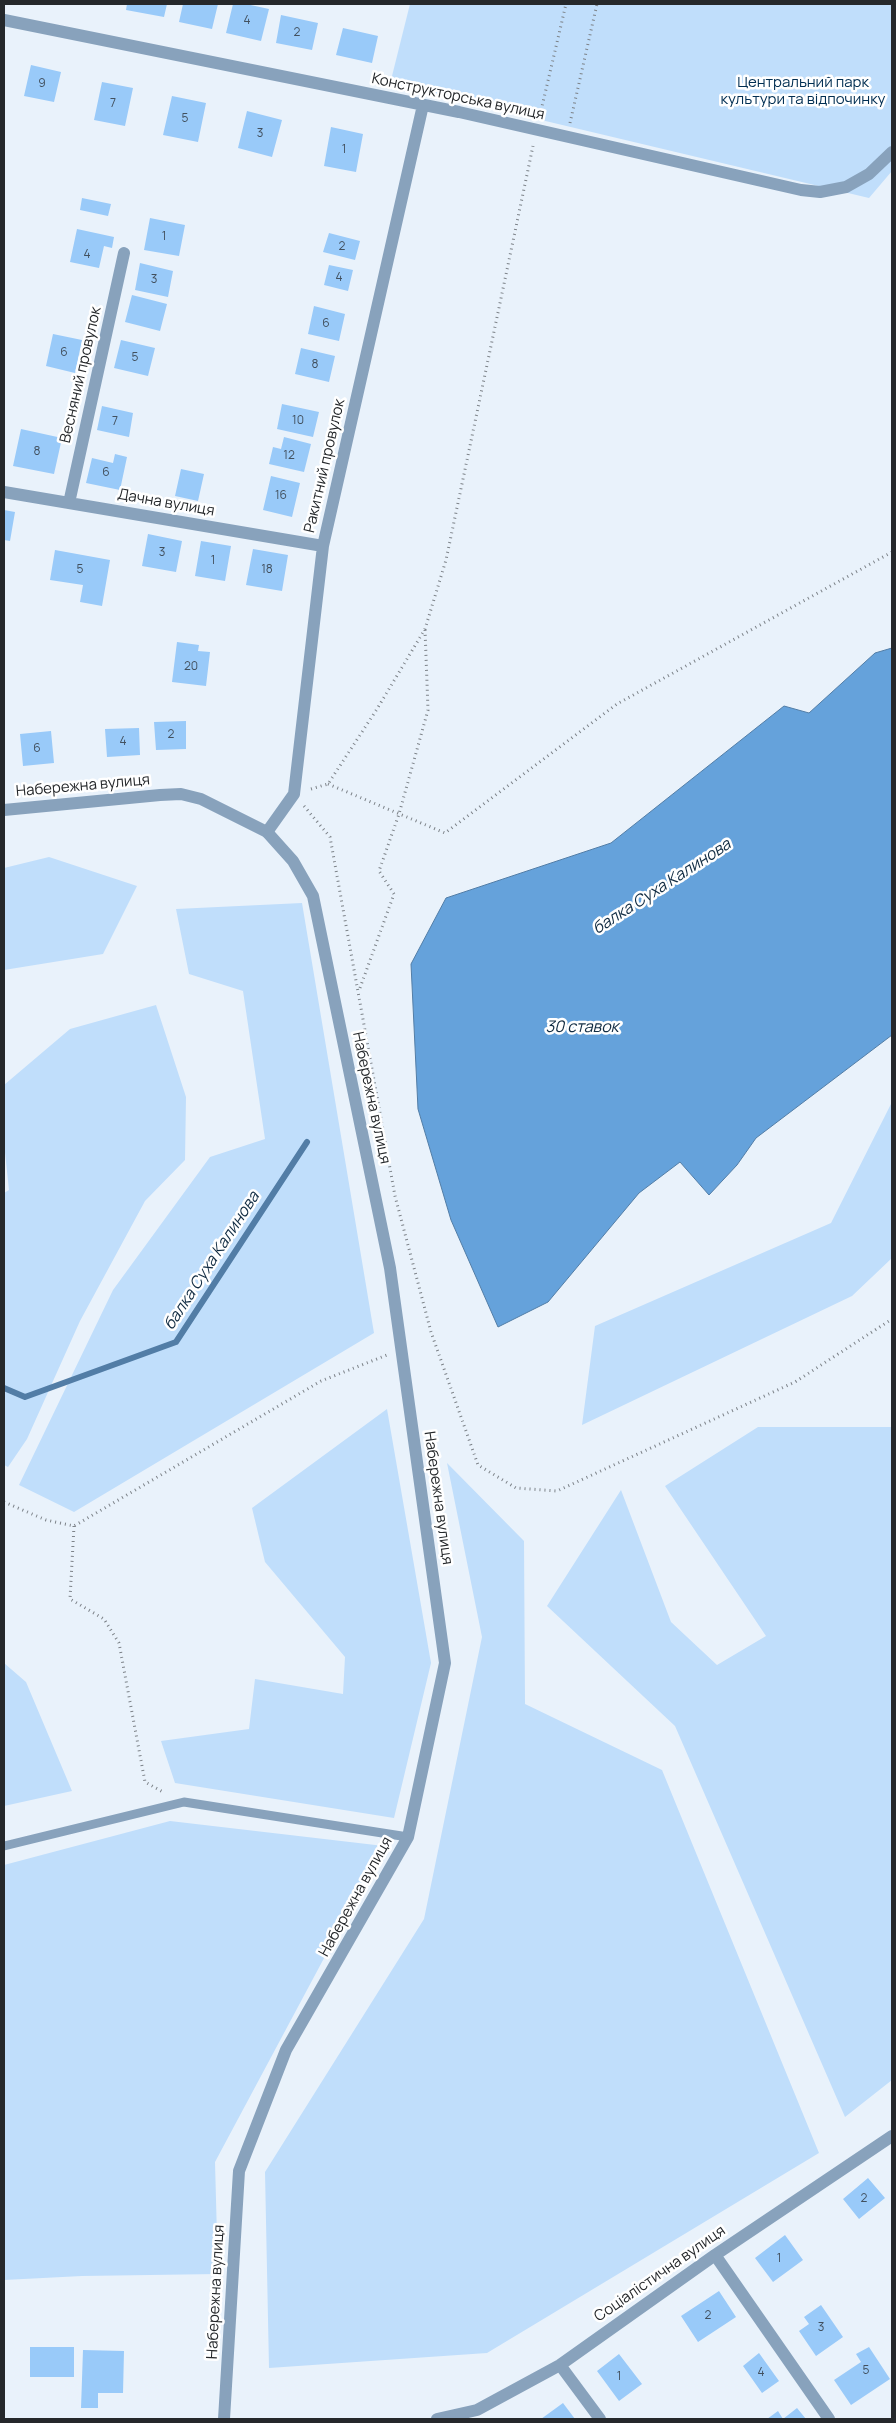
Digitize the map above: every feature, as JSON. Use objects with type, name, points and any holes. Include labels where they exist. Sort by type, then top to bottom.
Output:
[{"type":"street","name":"Конструкторська вулиця","points":[[4,20],[423,105],[801,190],[820,192],[846,187],[869,174],[892,152]]},
{"type":"street","name":"Ракитний провулок","points":[[267,832],[294,794],[323,546],[423,105]]},
{"type":"street","name":"Весняний провулок","points":[[69,503],[124,253]]},
{"type":"street","name":"Дачна вулиця","points":[[4,492],[323,546]]},
{"type":"street","name":"Набережна вулиця","points":[[4,810],[181,794],[201,799],[267,832],[293,861],[312,896],[390,1268],[445,1663],[408,1837],[286,2050],[239,2171],[224,2419]]},
{"type":"street","name":"Соціалістична вулиця","points":[[437,2419],[477,2410],[560,2365],[716,2255],[890,2143]]},
{"type":"street","points":[[716,2255],[829,2419]]},
{"type":"street","points":[[560,2365],[600,2419]]},
{"type":"lane","points":[[4,1846],[184,1802],[408,1837]]},
{"type":"path","points":[[328,784],[377,709],[425,629],[446,560],[536,130],[566,4]]},
{"type":"path","points":[[566,138],[597,4]]},
{"type":"path","points":[[892,552],[617,704],[444,833],[328,784],[294,794],[330,837],[395,1196],[431,1332],[478,1466],[516,1488],[557,1491],[795,1382],[892,1319]]},
{"type":"path","points":[[359,989],[394,894],[379,871],[399,814],[428,710],[425,629]]},
{"type":"path","points":[[4,1502],[46,1520],[74,1526],[321,1381],[401,1349]]},
{"type":"path","points":[[74,1526],[70,1599],[104,1619],[119,1642],[145,1782],[184,1802]]},
{"type":"green space","name":"Центральний парк культури та відпочинку","points":[[410,4],[892,4],[892,171],[869,198],[390,84]]},
{"type":"green space","points":[[49,857],[137,886],[103,954],[4,970],[4,868]]},
{"type":"green space","points":[[302,903],[374,1333],[74,1512],[19,1485],[113,1290],[210,1157],[265,1139],[243,991],[189,974],[176,909]]},
{"type":"green space","points":[[156,1005],[186,1097],[185,1160],[145,1201],[80,1321],[27,1439],[8,1467],[4,1465],[4,1193],[9,1190],[4,1143],[4,1085],[70,1029]]},
{"type":"green space","points":[[892,1102],[892,1258],[852,1296],[582,1425],[595,1326],[831,1223]]},
{"type":"green space","points":[[387,1409],[431,1663],[394,1818],[175,1783],[161,1741],[249,1729],[255,1679],[343,1694],[345,1657],[265,1562],[252,1508]]},
{"type":"green space","points":[[758,1427],[892,1427],[892,2080],[845,2117],[675,1726],[547,1606],[621,1490],[671,1622],[717,1665],[766,1636],[665,1486]]},
{"type":"green space","points":[[447,1463],[524,1541],[525,1704],[662,1770],[819,2153],[487,2353],[269,2368],[265,2172],[424,1919],[482,1637]]},
{"type":"green space","points":[[4,1663],[26,1682],[72,1791],[4,1806]]},
{"type":"green space","points":[[170,1821],[384,1846],[215,2162],[218,2274],[82,2276],[4,2280],[4,1865]]},
{"type":"water","name":"30 ставок","points":[[892,648],[892,1035],[756,1138],[737,1165],[709,1195],[680,1162],[639,1193],[548,1302],[498,1327],[451,1220],[418,1109],[411,964],[446,898],[611,843],[784,706],[809,713],[875,653]]},
{"type":"building","points":[[127,4],[167,4],[164,17],[126,10]]},
{"type":"building","points":[[183,4],[218,4],[212,29],[179,22]]},
{"type":"building","points":[[233,4],[246,4],[269,9],[261,41],[226,33]]},
{"type":"building","points":[[281,15],[318,23],[312,50],[276,43]]},
{"type":"building","points":[[343,28],[378,36],[372,63],[336,55]]},
{"type":"building","points":[[31,65],[61,72],[54,102],[24,96]]},
{"type":"building","points":[[102,82],[133,88],[125,126],[94,120]]},
{"type":"building","points":[[172,96],[206,103],[198,142],[163,135]]},
{"type":"building","points":[[247,111],[282,120],[272,157],[238,148]]},
{"type":"building","points":[[331,127],[363,134],[356,172],[324,166]]},
{"type":"building","points":[[82,198],[111,204],[108,216],[80,210]]},
{"type":"building","points":[[150,218],[185,225],[179,256],[144,250]]},
{"type":"building","points":[[77,229],[114,237],[112,248],[104,246],[99,268],[70,262]]},
{"type":"building","points":[[329,233],[360,241],[355,260],[323,252]]},
{"type":"building","points":[[140,263],[173,271],[168,297],[135,290]]},
{"type":"building","points":[[329,265],[353,270],[348,291],[324,285]]},
{"type":"building","points":[[132,295],[167,304],[160,331],[125,322]]},
{"type":"building","points":[[314,306],[345,314],[339,341],[308,334]]},
{"type":"building","points":[[53,334],[82,340],[75,373],[46,366]]},
{"type":"building","points":[[121,340],[155,348],[148,376],[114,368]]},
{"type":"building","points":[[301,348],[335,356],[329,382],[295,374]]},
{"type":"building","points":[[282,404],[319,412],[313,437],[277,429]]},
{"type":"building","points":[[102,406],[133,413],[129,437],[97,430]]},
{"type":"building","points":[[21,429],[62,438],[54,474],[13,466]]},
{"type":"building","points":[[284,437],[311,444],[304,472],[269,464],[273,447],[281,449]]},
{"type":"building","points":[[115,454],[127,457],[120,490],[86,483],[92,458],[113,463]]},
{"type":"building","points":[[181,469],[204,474],[198,501],[175,496]]},
{"type":"building","points":[[271,476],[300,483],[292,517],[263,510]]},
{"type":"building","points":[[4,510],[15,512],[10,541],[4,540]]},
{"type":"building","points":[[148,534],[182,541],[176,572],[142,566]]},
{"type":"building","points":[[201,541],[231,546],[225,581],[195,576]]},
{"type":"building","points":[[253,549],[288,555],[282,591],[246,585]]},
{"type":"building","points":[[55,550],[110,560],[102,606],[80,602],[83,585],[50,580]]},
{"type":"building","points":[[177,642],[199,645],[198,651],[210,652],[206,686],[172,682]]},
{"type":"building","points":[[186,721],[186,749],[156,750],[154,722]]},
{"type":"building","points":[[139,728],[140,755],[107,757],[105,729]]},
{"type":"building","points":[[51,731],[54,763],[23,766],[20,734]]},
{"type":"building","points":[[868,2178],[885,2198],[859,2219],[843,2199]]},
{"type":"building","points":[[785,2235],[803,2260],[773,2282],[755,2258]]},
{"type":"building","points":[[719,2291],[736,2317],[698,2342],[681,2316]]},
{"type":"building","points":[[821,2305],[843,2337],[816,2356],[799,2331],[809,2324],[804,2317]]},
{"type":"building","points":[[30,2347],[74,2347],[74,2377],[30,2377]]},
{"type":"building","points":[[869,2347],[890,2379],[851,2405],[834,2380],[861,2362],[856,2354]]},
{"type":"building","points":[[83,2350],[124,2351],[123,2393],[98,2393],[98,2408],[81,2408]]},
{"type":"building","points":[[759,2353],[779,2381],[762,2393],[743,2366]]},
{"type":"building","points":[[619,2354],[642,2384],[619,2401],[597,2371]]},
{"type":"building","points":[[563,2403],[575,2419],[541,2419]]},
{"type":"building","points":[[797,2408],[806,2419],[783,2419]]},
{"type":"building","points":[[778,2411],[783,2419],[767,2419]]},
{"type":"waterway","name":"балка Суха Калинова","points":[[4,1388],[25,1397],[176,1342],[307,1142]]}]
